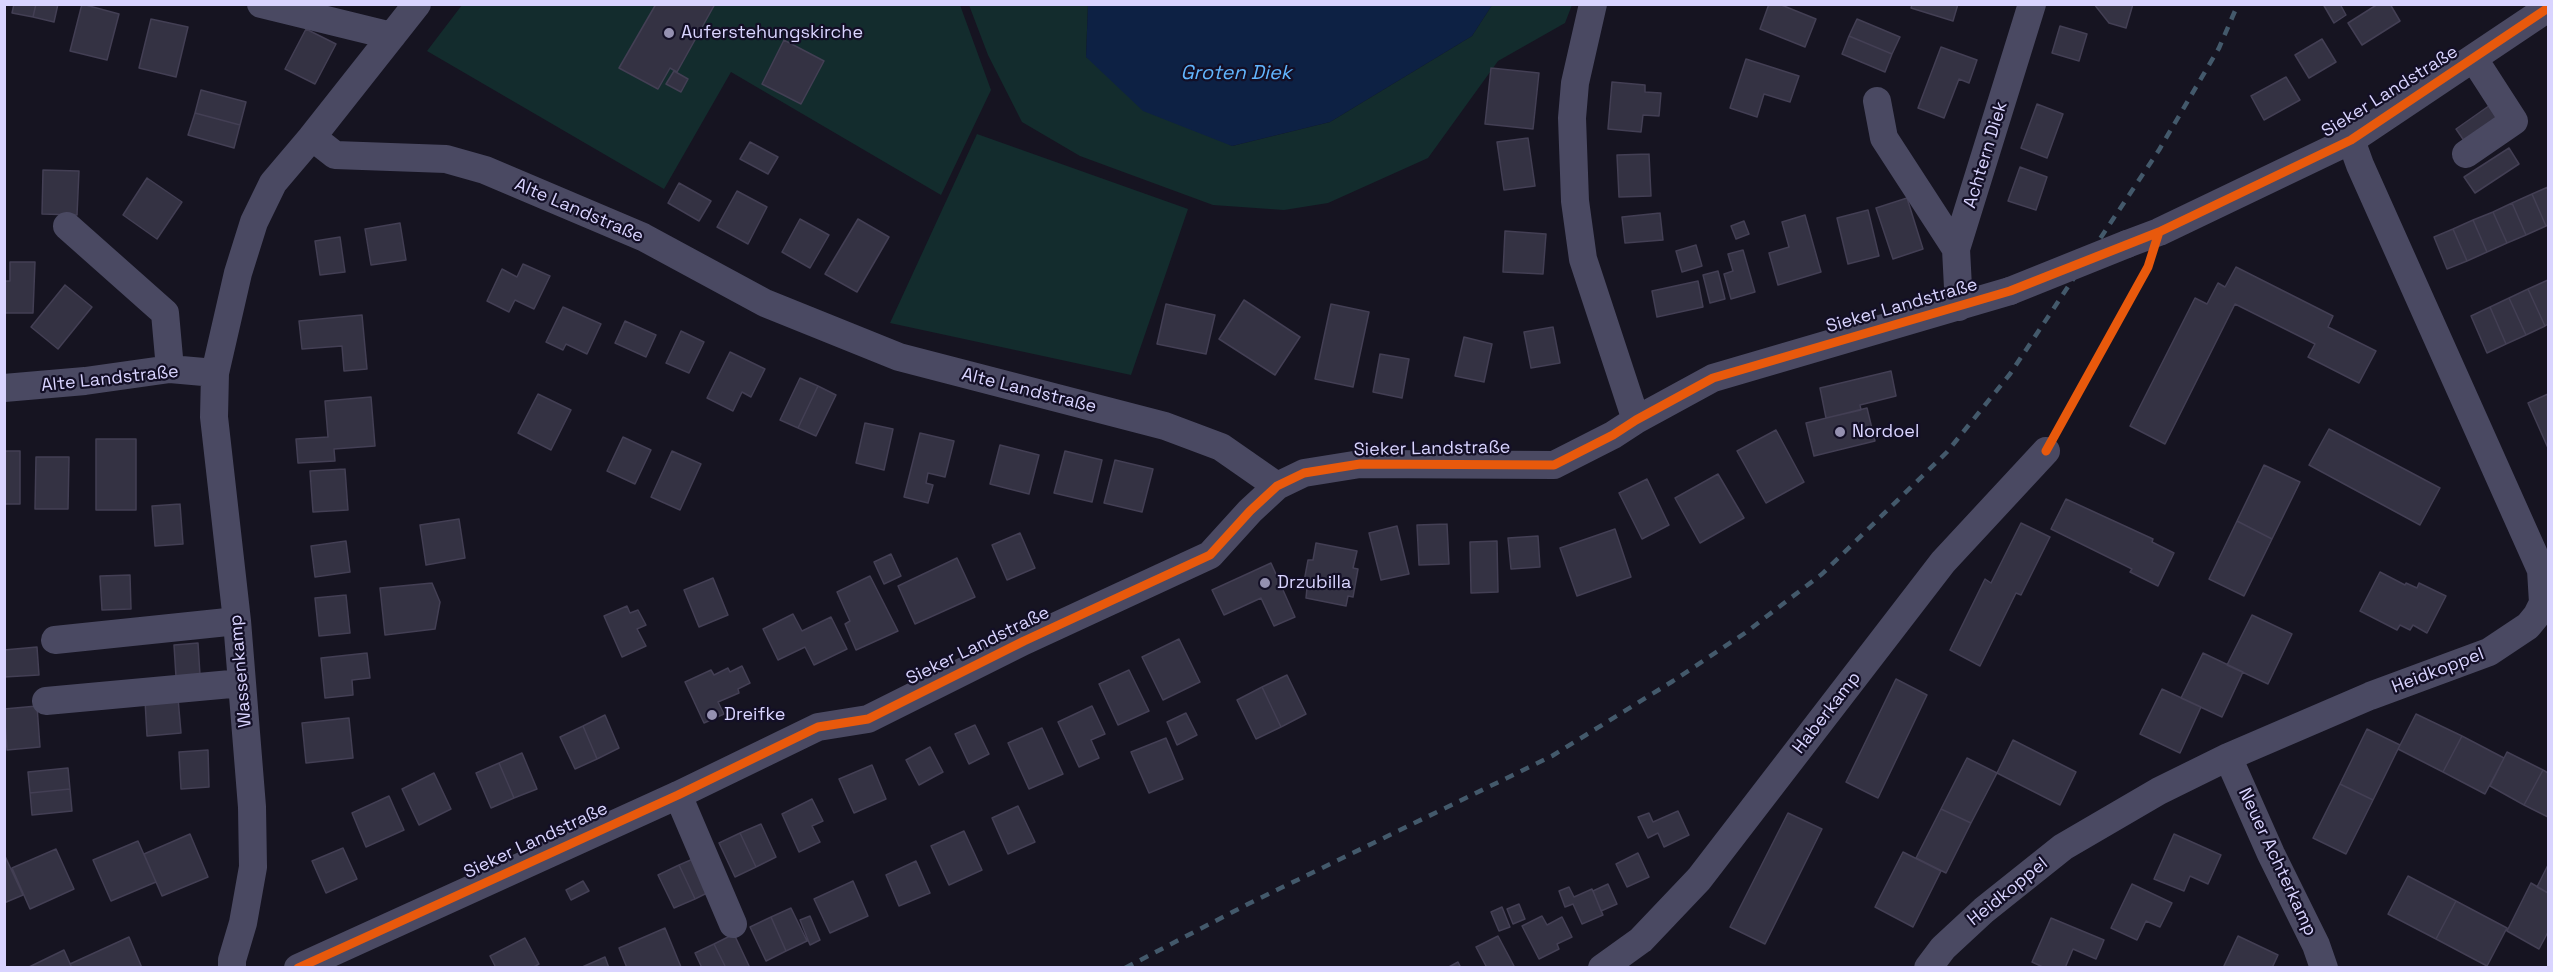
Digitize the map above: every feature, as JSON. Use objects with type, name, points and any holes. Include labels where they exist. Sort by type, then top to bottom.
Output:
[{"type":"street","points":[[261,4],[392,36]]},
{"type":"street","points":[[215,373],[238,273],[254,222],[273,183],[417,4]]},
{"type":"street","points":[[1593,4],[1575,83],[1572,118],[1575,201],[1583,259],[1636,420]]},
{"type":"street","name":"Achtern Diek","points":[[1959,307],[1956,249],[2032,4]]},
{"type":"street","name":"Sieker Landstraße","points":[[298,968],[678,795],[818,727],[868,718],[1024,641],[1210,555],[1276,486],[1304,473],[1360,464],[1554,465],[1613,435],[1713,378],[2010,291],[2159,232],[2351,140],[2474,59],[2546,8]]},
{"type":"street","points":[[2466,154],[2514,121],[2474,59]]},
{"type":"street","points":[[1877,101],[1884,138],[1956,249]]},
{"type":"street","name":"Alte Landstraße","points":[[312,137],[335,155],[446,159],[485,170],[643,237],[765,303],[899,357],[1165,426],[1221,447],[1276,486]]},
{"type":"street","name":"Heidkoppel","points":[[1928,968],[1944,948],[1984,910],[2063,847],[2159,792],[2228,757],[2370,696],[2489,652],[2529,626],[2537,615],[2543,603],[2541,570],[2360,165],[2351,140]]},
{"type":"street","points":[[67,226],[165,313],[170,369]]},
{"type":"street","name":"Alte Landstraße","points":[[4,388],[75,382],[170,369],[215,373]]},
{"type":"street","name":"Wassenkamp","points":[[215,373],[214,417],[237,621],[252,807],[253,867],[232,968]]},
{"type":"street","name":"Haberkamp","points":[[1602,968],[1641,940],[1699,879],[1943,562],[2046,451]]},
{"type":"street","points":[[54,640],[237,621]]},
{"type":"street","points":[[46,701],[242,682]]},
{"type":"street","name":"Neuer Achterkamp","points":[[2228,757],[2271,854],[2316,945],[2324,968]]},
{"type":"street","points":[[678,795],[733,924]]},
{"type":"green space","points":[[462,5],[960,5],[991,90],[941,195],[731,72],[664,189],[427,51]]},
{"type":"green space","points":[[969,5],[1088,5],[1086,57],[1232,146],[1330,122],[1472,36],[1492,5],[1572,5],[1565,23],[1498,61],[1428,158],[1328,203],[1284,210],[1213,205],[1080,156],[1022,122],[988,55]]},
{"type":"green space","points":[[977,134],[1188,209],[1131,375],[890,323]]},
{"type":"water","name":"Groten Diek","points":[[1088,4],[1492,5],[1472,36],[1330,122],[1232,146],[1143,111],[1086,57]]},
{"type":"building","points":[[14,4],[36,4],[33,17],[12,13]]},
{"type":"building","points":[[36,4],[58,4],[54,22],[33,17]]},
{"type":"building","points":[[82,4],[119,14],[107,60],[70,51]]},
{"type":"building","name":"Auferstehungskirche","points":[[656,4],[715,4],[677,72],[670,68],[658,89],[619,68]]},
{"type":"building","points":[[1769,4],[1779,4],[1816,19],[1805,47],[1760,29]]},
{"type":"building","points":[[1912,4],[1958,4],[1953,21],[1911,8]]},
{"type":"building","points":[[2094,4],[2133,4],[2126,28],[2109,23]]},
{"type":"building","points":[[2323,4],[2340,4],[2346,15],[2334,23]]},
{"type":"building","points":[[2378,4],[2390,4],[2400,21],[2362,45],[2348,23]]},
{"type":"building","points":[[151,19],[188,27],[176,77],[139,68]]},
{"type":"building","points":[[1857,19],[1900,37],[1892,54],[1849,36]]},
{"type":"building","points":[[2060,26],[2087,34],[2079,61],[2052,53]]},
{"type":"building","points":[[306,29],[336,44],[315,84],[285,69]]},
{"type":"building","points":[[1849,36],[1892,54],[1885,72],[1842,54]]},
{"type":"building","points":[[2322,39],[2336,62],[2309,78],[2295,55]]},
{"type":"building","points":[[784,40],[824,61],[801,104],[762,84]]},
{"type":"building","points":[[1941,47],[1977,60],[1969,83],[1959,79],[1944,118],[1918,108]]},
{"type":"building","points":[[1746,59],[1799,76],[1790,102],[1764,94],[1757,117],[1730,108]]},
{"type":"building","points":[[1491,68],[1539,73],[1533,129],[1485,124]]},
{"type":"building","points":[[674,71],[688,79],[681,92],[666,84]]},
{"type":"building","points":[[2286,77],[2300,100],[2264,120],[2251,96]]},
{"type":"building","points":[[1612,82],[1645,85],[1645,92],[1661,93],[1659,116],[1643,115],[1641,132],[1608,129]]},
{"type":"building","points":[[201,90],[246,102],[240,125],[195,113]]},
{"type":"building","points":[[2493,103],[2505,119],[2467,145],[2456,129]]},
{"type":"building","points":[[2037,104],[2063,114],[2047,158],[2021,148]]},
{"type":"building","points":[[195,113],[240,125],[234,148],[188,135]]},
{"type":"building","points":[[1528,138],[1535,186],[1504,190],[1497,142]]},
{"type":"building","points":[[750,142],[778,157],[768,174],[740,159]]},
{"type":"building","points":[[2509,148],[2519,164],[2475,193],[2464,177]]},
{"type":"building","points":[[1649,154],[1651,196],[1619,197],[1617,155]]},
{"type":"building","points":[[2020,167],[2047,177],[2036,210],[2008,201]]},
{"type":"building","points":[[43,170],[79,171],[77,215],[42,214]]},
{"type":"building","points":[[147,178],[182,202],[157,239],[123,215]]},
{"type":"building","points":[[679,183],[711,201],[699,221],[668,203]]},
{"type":"building","points":[[2548,187],[2548,225],[2546,226],[2532,194]]},
{"type":"building","points":[[737,191],[767,207],[748,244],[717,227]]},
{"type":"building","points":[[2532,194],[2546,226],[2526,235],[2512,203]]},
{"type":"building","points":[[1907,198],[1923,249],[1893,259],[1876,208]]},
{"type":"building","points":[[2512,203],[2526,235],[2507,243],[2493,212]]},
{"type":"building","points":[[1868,210],[1879,256],[1848,264],[1837,218]]},
{"type":"building","points":[[2493,212],[2507,243],[2487,252],[2473,220]]},
{"type":"building","points":[[1660,213],[1663,240],[1625,243],[1622,217]]},
{"type":"building","points":[[1805,215],[1821,272],[1778,285],[1769,253],[1789,247],[1782,222]]},
{"type":"building","points":[[800,219],[829,235],[810,268],[782,252]]},
{"type":"building","points":[[858,219],[889,237],[857,292],[825,274]]},
{"type":"building","points":[[2473,220],[2487,252],[2467,261],[2453,229]]},
{"type":"building","points":[[1744,221],[1749,234],[1736,239],[1731,226]]},
{"type":"building","points":[[400,223],[406,260],[371,265],[365,229]]},
{"type":"building","points":[[2453,229],[2467,261],[2447,269],[2434,237]]},
{"type":"building","points":[[1505,231],[1546,234],[1543,274],[1503,272]]},
{"type":"building","points":[[340,237],[345,272],[320,275],[315,241]]},
{"type":"building","points":[[1696,245],[1702,266],[1682,272],[1676,251]]},
{"type":"building","points":[[1743,250],[1755,292],[1731,299],[1724,274],[1733,271],[1728,254]]},
{"type":"building","points":[[10,262],[35,262],[33,313],[4,313],[4,281],[10,281]]},
{"type":"building","points":[[523,264],[550,276],[534,309],[515,300],[509,312],[487,301],[502,269],[517,277]]},
{"type":"building","points":[[2236,267],[2333,316],[2328,327],[2376,351],[2359,383],[2308,357],[2315,344],[2235,304],[2165,444],[2130,426],[2195,298],[2207,304],[2218,283],[2225,287]]},
{"type":"building","points":[[1718,271],[1725,299],[1710,303],[1703,275]]},
{"type":"building","points":[[2548,280],[2548,324],[2545,326],[2528,289]]},
{"type":"building","points":[[1698,281],[1703,307],[1657,317],[1652,291]]},
{"type":"building","points":[[65,285],[92,307],[58,349],[31,327]]},
{"type":"building","points":[[2528,289],[2545,326],[2526,335],[2509,298]]},
{"type":"building","points":[[2509,298],[2526,335],[2506,344],[2490,307]]},
{"type":"building","points":[[1244,300],[1300,337],[1275,375],[1219,339]]},
{"type":"building","points":[[1166,304],[1215,315],[1206,354],[1157,344]]},
{"type":"building","points":[[1331,304],[1369,312],[1353,387],[1315,379]]},
{"type":"building","points":[[563,307],[601,324],[587,354],[566,344],[563,350],[546,342]]},
{"type":"building","points":[[2490,307],[2506,344],[2487,353],[2471,316]]},
{"type":"building","points":[[362,315],[367,369],[344,371],[342,346],[302,349],[299,321]]},
{"type":"building","points":[[625,321],[656,335],[646,357],[615,343]]},
{"type":"building","points":[[1553,327],[1560,363],[1531,368],[1524,332]]},
{"type":"building","points":[[681,331],[704,342],[689,373],[666,363]]},
{"type":"building","points":[[1464,337],[1492,344],[1484,382],[1455,376]]},
{"type":"building","points":[[730,352],[765,369],[751,397],[742,392],[733,411],[707,398]]},
{"type":"building","points":[[1380,354],[1409,359],[1402,398],[1373,392]]},
{"type":"building","points":[[1891,371],[1896,396],[1860,405],[1861,410],[1826,418],[1820,388]]},
{"type":"building","points":[[800,378],[818,386],[798,428],[780,420]]},
{"type":"building","points":[[818,386],[836,395],[816,436],[798,428]]},
{"type":"building","points":[[538,394],[571,410],[551,450],[518,433]]},
{"type":"building","points":[[2548,394],[2548,448],[2528,403]]},
{"type":"building","points":[[371,397],[375,446],[334,449],[335,461],[298,463],[296,439],[328,437],[325,401]]},
{"type":"building","name":"Nordoel","points":[[1867,408],[1875,441],[1814,456],[1806,423]]},
{"type":"building","points":[[865,423],[893,429],[884,470],[856,463]]},
{"type":"building","points":[[2329,429],[2440,488],[2420,525],[2309,465]]},
{"type":"building","points":[[1776,430],[1804,482],[1766,503],[1737,451]]},
{"type":"building","points":[[920,433],[954,441],[945,477],[928,473],[926,483],[933,485],[928,503],[904,497]]},
{"type":"building","points":[[623,437],[651,450],[635,484],[607,471]]},
{"type":"building","points":[[96,439],[136,439],[136,510],[96,510]]},
{"type":"building","points":[[1000,445],[1039,455],[1029,494],[990,484]]},
{"type":"building","points":[[4,451],[20,451],[20,504],[4,504]]},
{"type":"building","points":[[672,451],[701,464],[680,510],[651,497]]},
{"type":"building","points":[[1065,451],[1102,460],[1092,502],[1054,493]]},
{"type":"building","points":[[36,457],[69,457],[68,509],[35,509]]},
{"type":"building","points":[[1115,460],[1153,469],[1142,512],[1104,503]]},
{"type":"building","points":[[2264,465],[2300,482],[2272,539],[2237,521]]},
{"type":"building","points":[[345,469],[348,510],[313,512],[310,471]]},
{"type":"building","points":[[1718,474],[1744,518],[1700,543],[1675,498]]},
{"type":"building","points":[[1647,479],[1669,525],[1642,539],[1619,493]]},
{"type":"building","points":[[2066,499],[2153,539],[2152,542],[2174,553],[2158,586],[2130,572],[2132,569],[2051,529]]},
{"type":"building","points":[[180,504],[183,544],[155,546],[152,506]]},
{"type":"building","points":[[459,519],[465,558],[426,565],[420,525]]},
{"type":"building","points":[[2237,521],[2272,539],[2244,596],[2209,579]]},
{"type":"building","points":[[2021,523],[2050,537],[2021,595],[2016,593],[1980,666],[1950,650],[1985,579],[1991,583]]},
{"type":"building","points":[[1447,524],[1449,564],[1419,565],[1417,525]]},
{"type":"building","points":[[1397,526],[1409,574],[1381,580],[1369,533]]},
{"type":"building","points":[[1615,529],[1631,577],[1577,596],[1560,548]]},
{"type":"building","points":[[1020,533],[1035,568],[1007,580],[992,545]]},
{"type":"building","points":[[1538,536],[1540,567],[1511,569],[1508,538]]},
{"type":"building","points":[[346,541],[350,572],[315,577],[311,546]]},
{"type":"building","points":[[1497,541],[1498,592],[1471,593],[1470,542]]},
{"type":"building","points":[[1316,543],[1357,551],[1353,568],[1358,569],[1353,597],[1348,596],[1346,606],[1306,598],[1307,588],[1303,587],[1308,560],[1313,560]]},
{"type":"building","points":[[891,554],[901,576],[884,584],[874,562]]},
{"type":"building","points":[[957,558],[975,597],[915,624],[898,586]]},
{"type":"building","points":[[1271,563],[1295,617],[1274,626],[1261,598],[1224,615],[1212,590]]},
{"type":"building","points":[[2380,572],[2405,585],[2406,583],[2417,588],[2419,583],[2446,596],[2427,633],[2413,625],[2410,630],[2400,625],[2397,630],[2360,611]]},
{"type":"building","points":[[130,575],[131,609],[102,610],[100,576]]},
{"type":"building","points":[[870,576],[898,631],[856,650],[845,624],[850,621],[837,592]]},
{"type":"building","points":[[713,578],[728,615],[699,627],[684,590]]},
{"type":"building","points":[[432,583],[440,602],[435,629],[385,635],[380,588]]},
{"type":"building","points":[[346,595],[350,633],[319,636],[315,598]]},
{"type":"building","points":[[627,606],[630,613],[638,610],[646,625],[637,629],[646,646],[622,657],[604,616]]},
{"type":"building","points":[[793,614],[802,631],[831,617],[847,649],[814,665],[805,647],[778,660],[763,629]]},
{"type":"building","points":[[2252,615],[2292,634],[2268,684],[2227,665]]},
{"type":"building","points":[[1179,639],[1200,682],[1163,700],[1142,657]]},
{"type":"building","points":[[198,643],[200,675],[176,677],[174,645]]},
{"type":"building","points":[[37,647],[39,675],[4,677],[4,650]]},
{"type":"building","points":[[367,653],[370,678],[352,680],[353,695],[325,698],[321,658]]},
{"type":"building","points":[[2203,653],[2243,672],[2222,717],[2181,698]]},
{"type":"building","points":[[742,666],[750,683],[738,689],[739,693],[718,702],[724,714],[704,723],[685,682],[711,670],[714,675],[728,668],[730,672]]},
{"type":"building","points":[[1129,670],[1149,711],[1118,725],[1099,684]]},
{"type":"building","points":[[1287,675],[1306,714],[1281,727],[1262,687]]},
{"type":"building","points":[[1896,679],[1927,695],[1878,798],[1846,782]]},
{"type":"building","points":[[1262,687],[1281,727],[1256,739],[1237,700]]},
{"type":"building","points":[[2162,689],[2201,707],[2180,753],[2140,734]]},
{"type":"building","points":[[178,698],[181,733],[147,736],[145,700]]},
{"type":"building","points":[[37,706],[40,747],[7,750],[4,709]]},
{"type":"building","points":[[1092,706],[1105,734],[1091,740],[1099,758],[1079,767],[1058,722]]},
{"type":"building","points":[[1186,713],[1197,735],[1177,745],[1167,722]]},
{"type":"building","points":[[2416,714],[2462,736],[2443,772],[2398,749]]},
{"type":"building","points":[[605,715],[619,748],[597,759],[583,726]]},
{"type":"building","points":[[349,718],[353,758],[306,763],[302,723]]},
{"type":"building","points":[[975,725],[989,754],[969,764],[955,734]]},
{"type":"building","points":[[583,726],[597,759],[575,769],[560,737]]},
{"type":"building","points":[[1042,728],[1063,774],[1029,789],[1008,743]]},
{"type":"building","points":[[2367,729],[2400,745],[2373,800],[2340,784]]},
{"type":"building","points":[[2462,736],[2504,758],[2485,794],[2443,772]]},
{"type":"building","points":[[1166,738],[1183,779],[1149,793],[1131,752]]},
{"type":"building","points":[[2013,740],[2076,772],[2060,805],[1997,773]]},
{"type":"building","points":[[930,747],[943,772],[919,785],[906,760]]},
{"type":"building","points":[[208,750],[209,787],[181,789],[179,752]]},
{"type":"building","points":[[2507,752],[2543,770],[2524,805],[2490,786]]},
{"type":"building","points":[[522,753],[537,789],[514,798],[499,763]]},
{"type":"building","points":[[1967,758],[1997,773],[1971,823],[1941,809]]},
{"type":"building","points":[[499,763],[514,798],[491,808],[476,773]]},
{"type":"building","points":[[872,765],[886,799],[854,813],[839,779]]},
{"type":"building","points":[[68,768],[70,789],[30,793],[28,772]]},
{"type":"building","points":[[2543,770],[2548,773],[2548,817],[2524,805]]},
{"type":"building","points":[[434,773],[451,809],[419,825],[402,789]]},
{"type":"building","points":[[2340,784],[2373,800],[2346,854],[2313,838]]},
{"type":"building","points":[[70,789],[72,811],[32,815],[30,793]]},
{"type":"building","points":[[389,796],[404,830],[366,847],[352,813]]},
{"type":"building","points":[[812,799],[823,821],[812,826],[820,842],[799,852],[782,814]]},
{"type":"building","points":[[1018,806],[1035,842],[1008,854],[992,818]]},
{"type":"building","points":[[1941,809],[1971,823],[1946,873],[1916,858]]},
{"type":"building","points":[[1678,811],[1689,835],[1664,847],[1658,833],[1648,838],[1638,817],[1649,813],[1653,822]]},
{"type":"building","points":[[1788,813],[1822,829],[1765,944],[1730,927]]},
{"type":"building","points":[[761,824],[776,857],[756,867],[740,833]]},
{"type":"building","points":[[964,831],[982,870],[949,885],[931,846]]},
{"type":"building","points":[[740,833],[756,867],[735,877],[719,843]]},
{"type":"building","points":[[190,834],[208,877],[162,896],[144,854]]},
{"type":"building","points":[[2174,834],[2221,855],[2208,884],[2190,876],[2184,891],[2154,879]]},
{"type":"building","points":[[138,841],[156,882],[111,901],[93,860]]},
{"type":"building","points":[[343,848],[357,879],[326,893],[312,861]]},
{"type":"building","points":[[56,849],[74,889],[30,909],[12,868]]},
{"type":"building","points":[[1903,852],[1941,871],[1913,927],[1875,907]]},
{"type":"building","points":[[1638,853],[1649,877],[1627,887],[1616,864]]},
{"type":"building","points":[[4,854],[23,895],[4,903]]},
{"type":"building","points":[[700,856],[715,889],[695,899],[679,865]]},
{"type":"building","points":[[916,861],[930,893],[899,906],[886,875]]},
{"type":"building","points":[[679,865],[695,899],[674,908],[658,875]]},
{"type":"building","points":[[2548,865],[2548,893],[2537,887]]},
{"type":"building","points":[[2408,876],[2456,901],[2436,939],[2388,914]]},
{"type":"building","points":[[583,881],[589,891],[571,900],[566,890]]},
{"type":"building","points":[[853,881],[868,916],[830,933],[814,899]]},
{"type":"building","points":[[2531,883],[2548,893],[2548,932],[2539,949],[2507,931]]},
{"type":"building","points":[[1608,884],[1617,904],[1601,911],[1593,891]]},
{"type":"building","points":[[2132,884],[2172,903],[2160,927],[2146,921],[2137,940],[2111,928]]},
{"type":"building","points":[[1569,887],[1574,897],[1592,889],[1603,915],[1582,924],[1573,904],[1565,907],[1559,891]]},
{"type":"building","points":[[2456,901],[2507,928],[2487,966],[2436,939]]},
{"type":"building","points":[[1519,904],[1525,919],[1513,924],[1507,909]]},
{"type":"building","points":[[1502,907],[1510,927],[1499,931],[1491,912]]},
{"type":"building","points":[[791,908],[807,941],[786,951],[771,917]]},
{"type":"building","points":[[810,916],[820,940],[810,945],[800,920]]},
{"type":"building","points":[[1542,916],[1547,925],[1562,917],[1572,937],[1557,944],[1559,949],[1539,959],[1522,926]]},
{"type":"building","points":[[771,917],[786,951],[766,961],[750,927]]},
{"type":"building","points":[[2051,918],[2104,940],[2096,959],[2073,949],[2065,968],[2045,968],[2032,962]]},
{"type":"building","points":[[665,928],[681,967],[627,968],[619,948]]},
{"type":"building","points":[[734,934],[750,968],[726,968],[714,944]]},
{"type":"building","points":[[1498,936],[1514,966],[1511,968],[1487,968],[1476,947]]},
{"type":"building","points":[[2238,936],[2278,955],[2272,968],[2223,968]]},
{"type":"building","points":[[129,937],[142,968],[72,968],[70,964]]},
{"type":"building","points":[[525,938],[539,964],[532,968],[496,968],[490,956]]},
{"type":"building","points":[[714,944],[726,968],[702,968],[695,953]]},
{"type":"building","points":[[64,950],[72,968],[27,968]]},
{"type":"building","points":[[605,957],[609,968],[580,968]]},
{"type":"building","points":[[1458,962],[1461,968],[1447,968]]},
{"type":"railway","points":[[1125,968],[1248,904],[1552,756],[1745,633],[1822,574],[1947,452],[2010,374],[2159,150],[2219,48],[2238,4]]},
{"type":"cycle path","points":[[298,968],[678,795],[818,727],[868,719],[1024,641],[1210,555],[1250,511],[1277,486],[1304,473],[1360,464],[1554,465],[1613,435],[1713,378],[2010,291],[2159,232],[2351,140],[2548,8]]},
{"type":"cycle path","points":[[2046,451],[2148,267],[2159,232]]},
{"type":"place","name":"Auferstehungskirche","points":[[669,33]]},
{"type":"place","name":"Nordoel","points":[[1840,432]]},
{"type":"place","name":"Drzubilla","points":[[1265,583]]},
{"type":"place","name":"Dreifke","points":[[712,715]]}]
